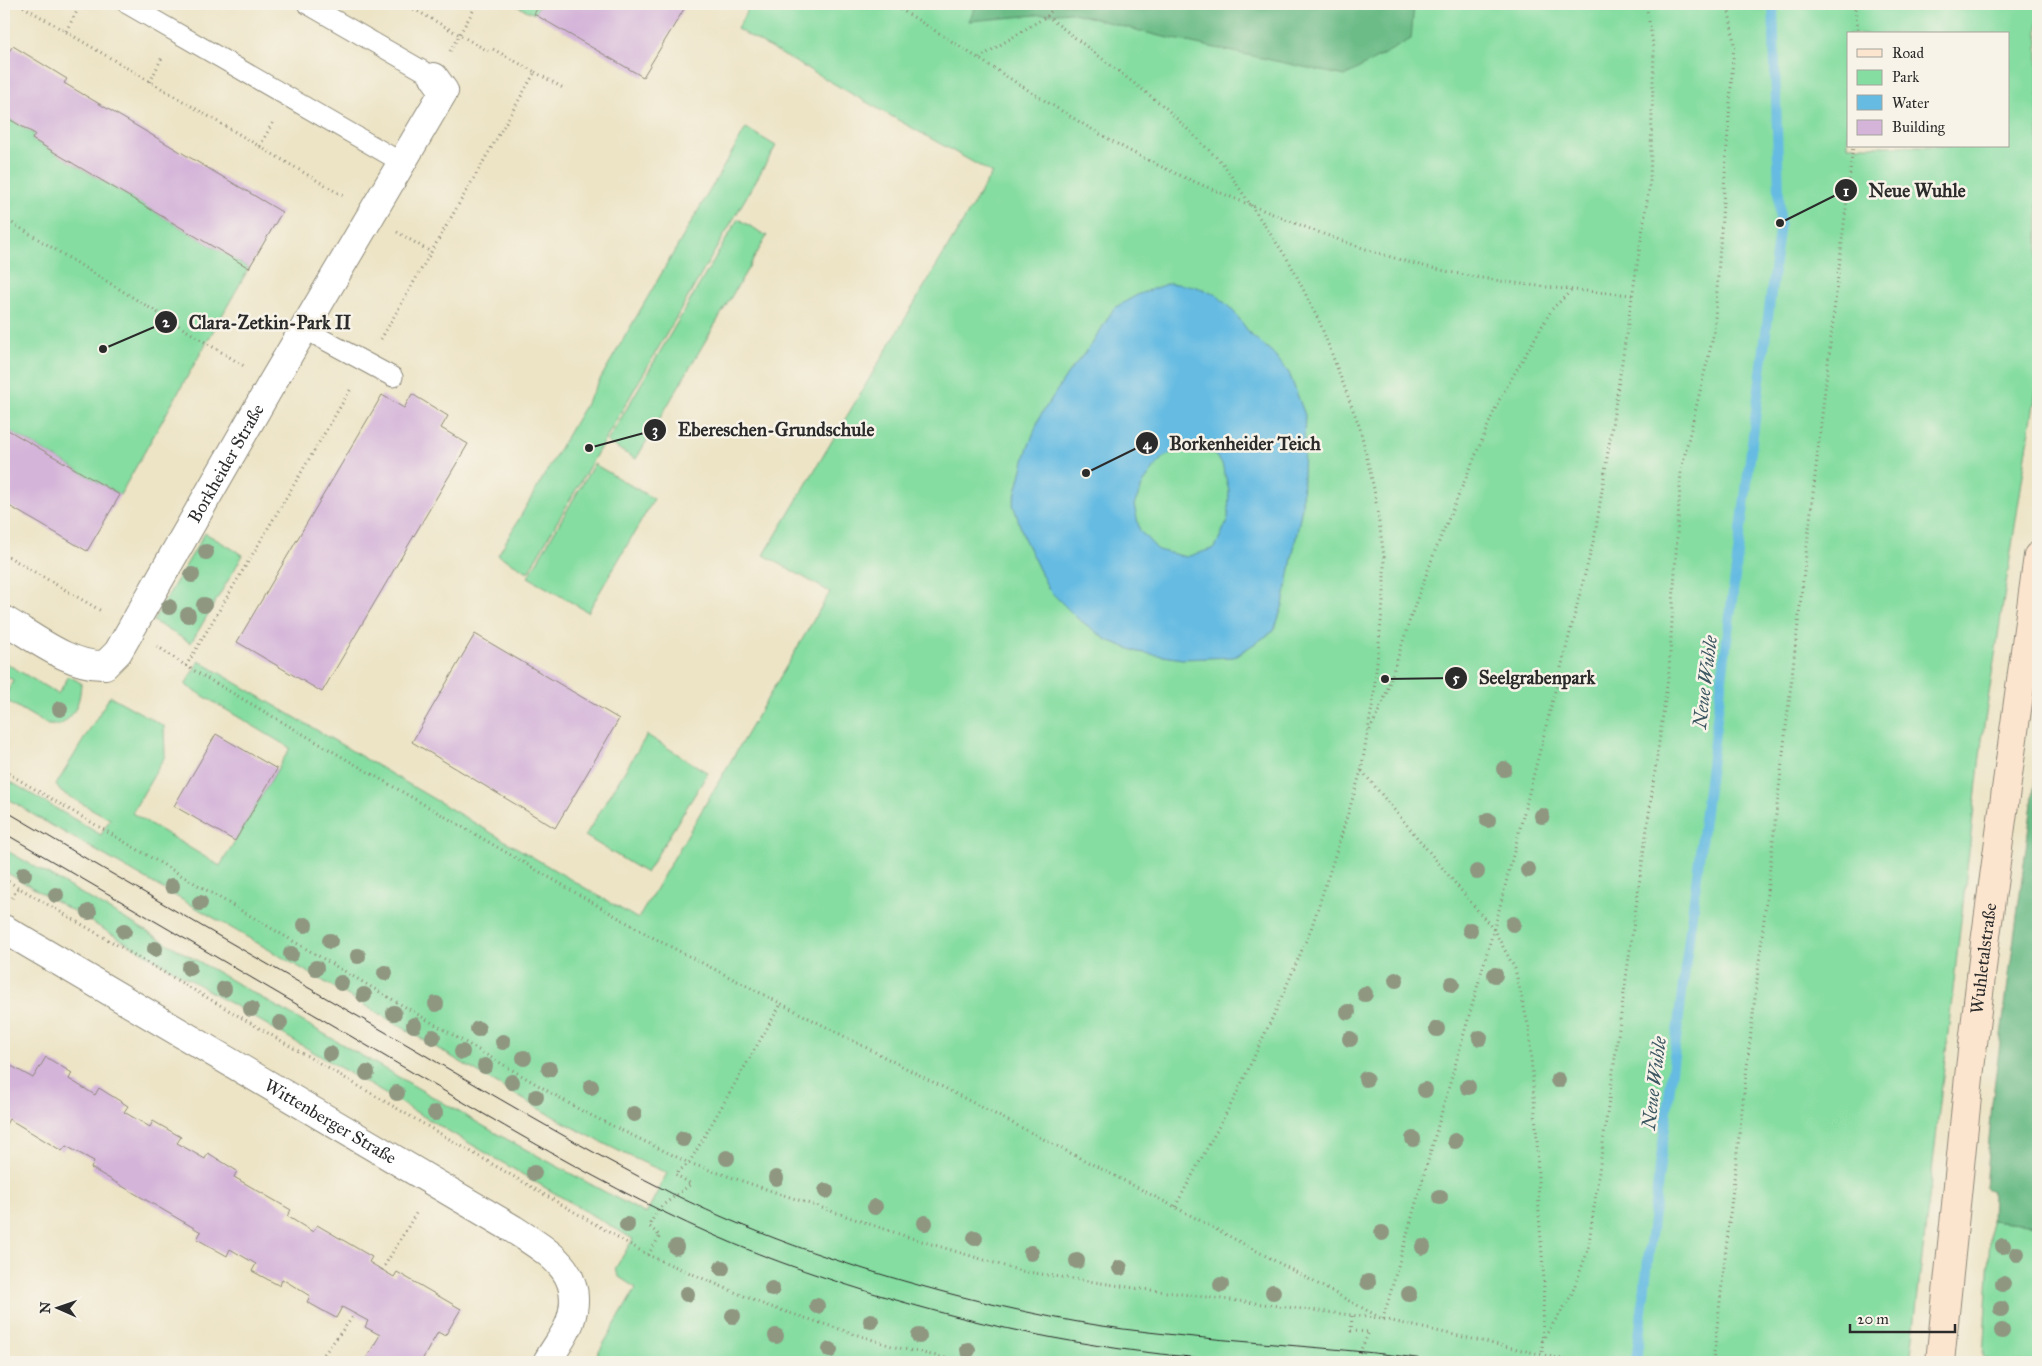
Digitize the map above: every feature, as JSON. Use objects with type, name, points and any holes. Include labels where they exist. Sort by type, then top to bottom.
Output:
[{"type":"main road","name":"Wuhletalstraße","points":[[1940,1362],[1969,1077],[1985,943],[2038,556]]},
{"type":"street","name":"Borkheider Straße","points":[[4,620],[59,652],[93,666],[105,665],[118,652],[272,383],[444,91],[434,77]]},
{"type":"street","name":"Wittenberger Straße","points":[[4,929],[505,1224],[554,1256],[572,1281],[575,1297],[570,1323],[546,1362]]},
{"type":"lane","points":[[127,4],[401,162]]},
{"type":"lane","points":[[307,4],[434,77]]},
{"type":"lane","points":[[304,329],[392,376]]},
{"type":"path","points":[[19,4],[347,197]]},
{"type":"path","points":[[66,31],[81,4]]},
{"type":"path","points":[[405,4],[488,51]]},
{"type":"path","points":[[434,77],[460,36],[477,4]]},
{"type":"path","points":[[892,4],[1113,142],[1204,186],[1251,205],[1366,249],[1413,263],[1483,278],[1571,290],[1632,295]]},
{"type":"path","points":[[979,58],[1047,16],[1057,4]]},
{"type":"path","points":[[1383,1319],[1494,930],[1595,536],[1650,182],[1654,49],[1646,4]]},
{"type":"path","points":[[1542,1341],[1571,1296],[1588,1250],[1669,671],[1681,470],[1714,333],[1734,44],[1728,4]]},
{"type":"path","points":[[1854,4],[1859,32]]},
{"type":"path","points":[[1047,16],[1166,108],[1223,164],[1290,263],[1320,323],[1360,428],[1372,481],[1384,556],[1384,593],[1379,656],[1361,771],[1311,929],[1236,1095],[1175,1207]]},
{"type":"path","points":[[535,72],[563,88]]},
{"type":"path","points":[[1713,1362],[1853,148]]},
{"type":"path","points":[[370,216],[431,252]]},
{"type":"path","points":[[4,218],[272,383]]},
{"type":"path","points":[[1367,735],[1384,697],[1435,551],[1498,402],[1552,309],[1571,290]]},
{"type":"path","points":[[4,554],[131,628],[186,666],[650,936],[1175,1207],[1383,1319]]},
{"type":"path","points":[[4,771],[582,1111],[688,1163],[908,1237],[1021,1271],[1134,1288],[1383,1319],[1575,1362]]},
{"type":"path","points":[[1361,771],[1494,930],[1515,969],[1529,1029],[1538,1140],[1539,1215],[1544,1280],[1542,1355]]},
{"type":"path","points":[[4,879],[648,1255],[765,1304],[895,1347],[964,1362]]},
{"type":"path","points":[[648,1255],[660,1236],[649,1226],[658,1209],[691,1184],[675,1174],[688,1163],[781,1004]]},
{"type":"path","points":[[382,1270],[405,1232]]},
{"type":"path","points":[[318,1362],[355,1314]]},
{"type":"path","points":[[1352,1316],[1351,1331],[1369,1332],[1355,1362]]},
{"type":"green space","points":[[513,4],[540,4],[534,14]]},
{"type":"green space","points":[[744,4],[2038,4],[2038,378],[1982,739],[1910,1362],[593,1362],[636,1288],[619,1277],[615,1269],[633,1239],[4,871],[4,849],[499,1135],[646,1214],[667,1173],[599,1141],[533,1105],[313,975],[37,817],[4,796],[4,778],[101,835],[110,819],[61,792],[56,785],[110,696],[164,726],[165,756],[132,813],[220,866],[290,748],[185,685],[199,661],[638,919],[830,592],[764,555],[992,173],[737,29],[749,7]]},
{"type":"green space","points":[[977,4],[1414,4],[1411,39],[1345,76],[1155,35],[1070,12],[969,21]]},
{"type":"green space","points":[[4,116],[35,134],[32,139],[249,268],[120,495],[8,430],[4,436]]},
{"type":"green space","points":[[746,128],[776,146],[528,572],[498,555]]},
{"type":"green space","points":[[738,219],[767,236],[636,459],[607,442]]},
{"type":"green space","points":[[594,464],[654,499],[588,612],[528,577]]},
{"type":"green space","points":[[205,533],[243,555],[191,643],[153,621]]},
{"type":"green space","points":[[4,662],[58,694],[69,676],[81,683],[80,696],[70,717],[60,725],[48,725],[4,699],[13,680],[4,675]]},
{"type":"green space","points":[[647,735],[708,773],[646,873],[585,836]]},
{"type":"green space","points":[[2038,758],[2038,1144],[2035,1158],[2038,1159],[2038,1225],[1991,1220],[1992,1191],[1985,1188],[1992,1103]]},
{"type":"green space","points":[[1991,1220],[2038,1225],[2038,1362],[1993,1362],[1983,1357]]},
{"type":"water","points":[[1169,283],[1197,287],[1217,295],[1235,313],[1251,335],[1272,352],[1289,373],[1305,415],[1302,507],[1283,605],[1274,631],[1234,657],[1182,659],[1138,652],[1107,640],[1077,618],[1049,590],[1024,538],[1013,504],[1026,453],[1040,416],[1069,372],[1092,344],[1114,308],[1139,294]],"holes":[[[1183,447],[1210,449],[1222,464],[1229,490],[1228,519],[1215,548],[1186,557],[1158,550],[1140,531],[1134,505],[1144,482],[1162,458]]]},
{"type":"building","points":[[540,4],[687,4],[643,77],[534,14]]},
{"type":"building","points":[[13,46],[67,79],[64,83],[282,212],[249,268],[32,139],[35,134],[4,116],[4,48],[9,51]]},
{"type":"building","points":[[412,394],[448,416],[441,428],[468,444],[322,692],[237,642],[382,395],[404,408]]},
{"type":"building","points":[[8,430],[120,495],[87,551],[4,503],[4,437]]},
{"type":"building","points":[[475,634],[619,719],[555,828],[412,742]]},
{"type":"building","points":[[216,734],[277,769],[235,841],[174,806]]},
{"type":"building","points":[[46,1057],[72,1073],[69,1079],[95,1095],[99,1088],[128,1106],[124,1112],[150,1127],[153,1121],[181,1137],[177,1143],[205,1159],[208,1153],[237,1171],[234,1177],[291,1210],[287,1216],[313,1232],[317,1225],[372,1257],[369,1262],[394,1277],[397,1272],[461,1309],[445,1336],[438,1332],[422,1360],[426,1362],[364,1362],[380,1335],[365,1327],[368,1321],[342,1307],[336,1318],[307,1302],[310,1296],[282,1279],[280,1286],[252,1271],[256,1264],[230,1249],[227,1256],[197,1239],[201,1232],[91,1168],[94,1161],[66,1146],[62,1151],[9,1119],[4,1128],[4,1062],[33,1078]]},
{"type":"waterway","name":"Neue Wuhle","points":[[1636,1362],[1780,223],[1773,4]]},
{"type":"tram line","points":[[4,810],[569,1139],[673,1194],[776,1239],[883,1275],[955,1295],[1051,1317],[1124,1329],[1185,1336],[1371,1353],[1445,1362]]},
{"type":"tram line","points":[[4,833],[549,1152],[641,1201],[735,1244],[783,1263],[871,1293],[961,1318],[1098,1346],[1186,1357],[1254,1362]]},
{"type":"place","name":"Neue Wuhle","points":[[1780,223]]},
{"type":"place","name":"Clara-Zetkin-Park II","points":[[103,349]]},
{"type":"place","name":"Ebereschen-Grundschule","points":[[589,448]]},
{"type":"place","name":"Borkenheider Teich","points":[[1086,473]]},
{"type":"place","name":"Seelgrabenpark","points":[[1385,679]]}]
